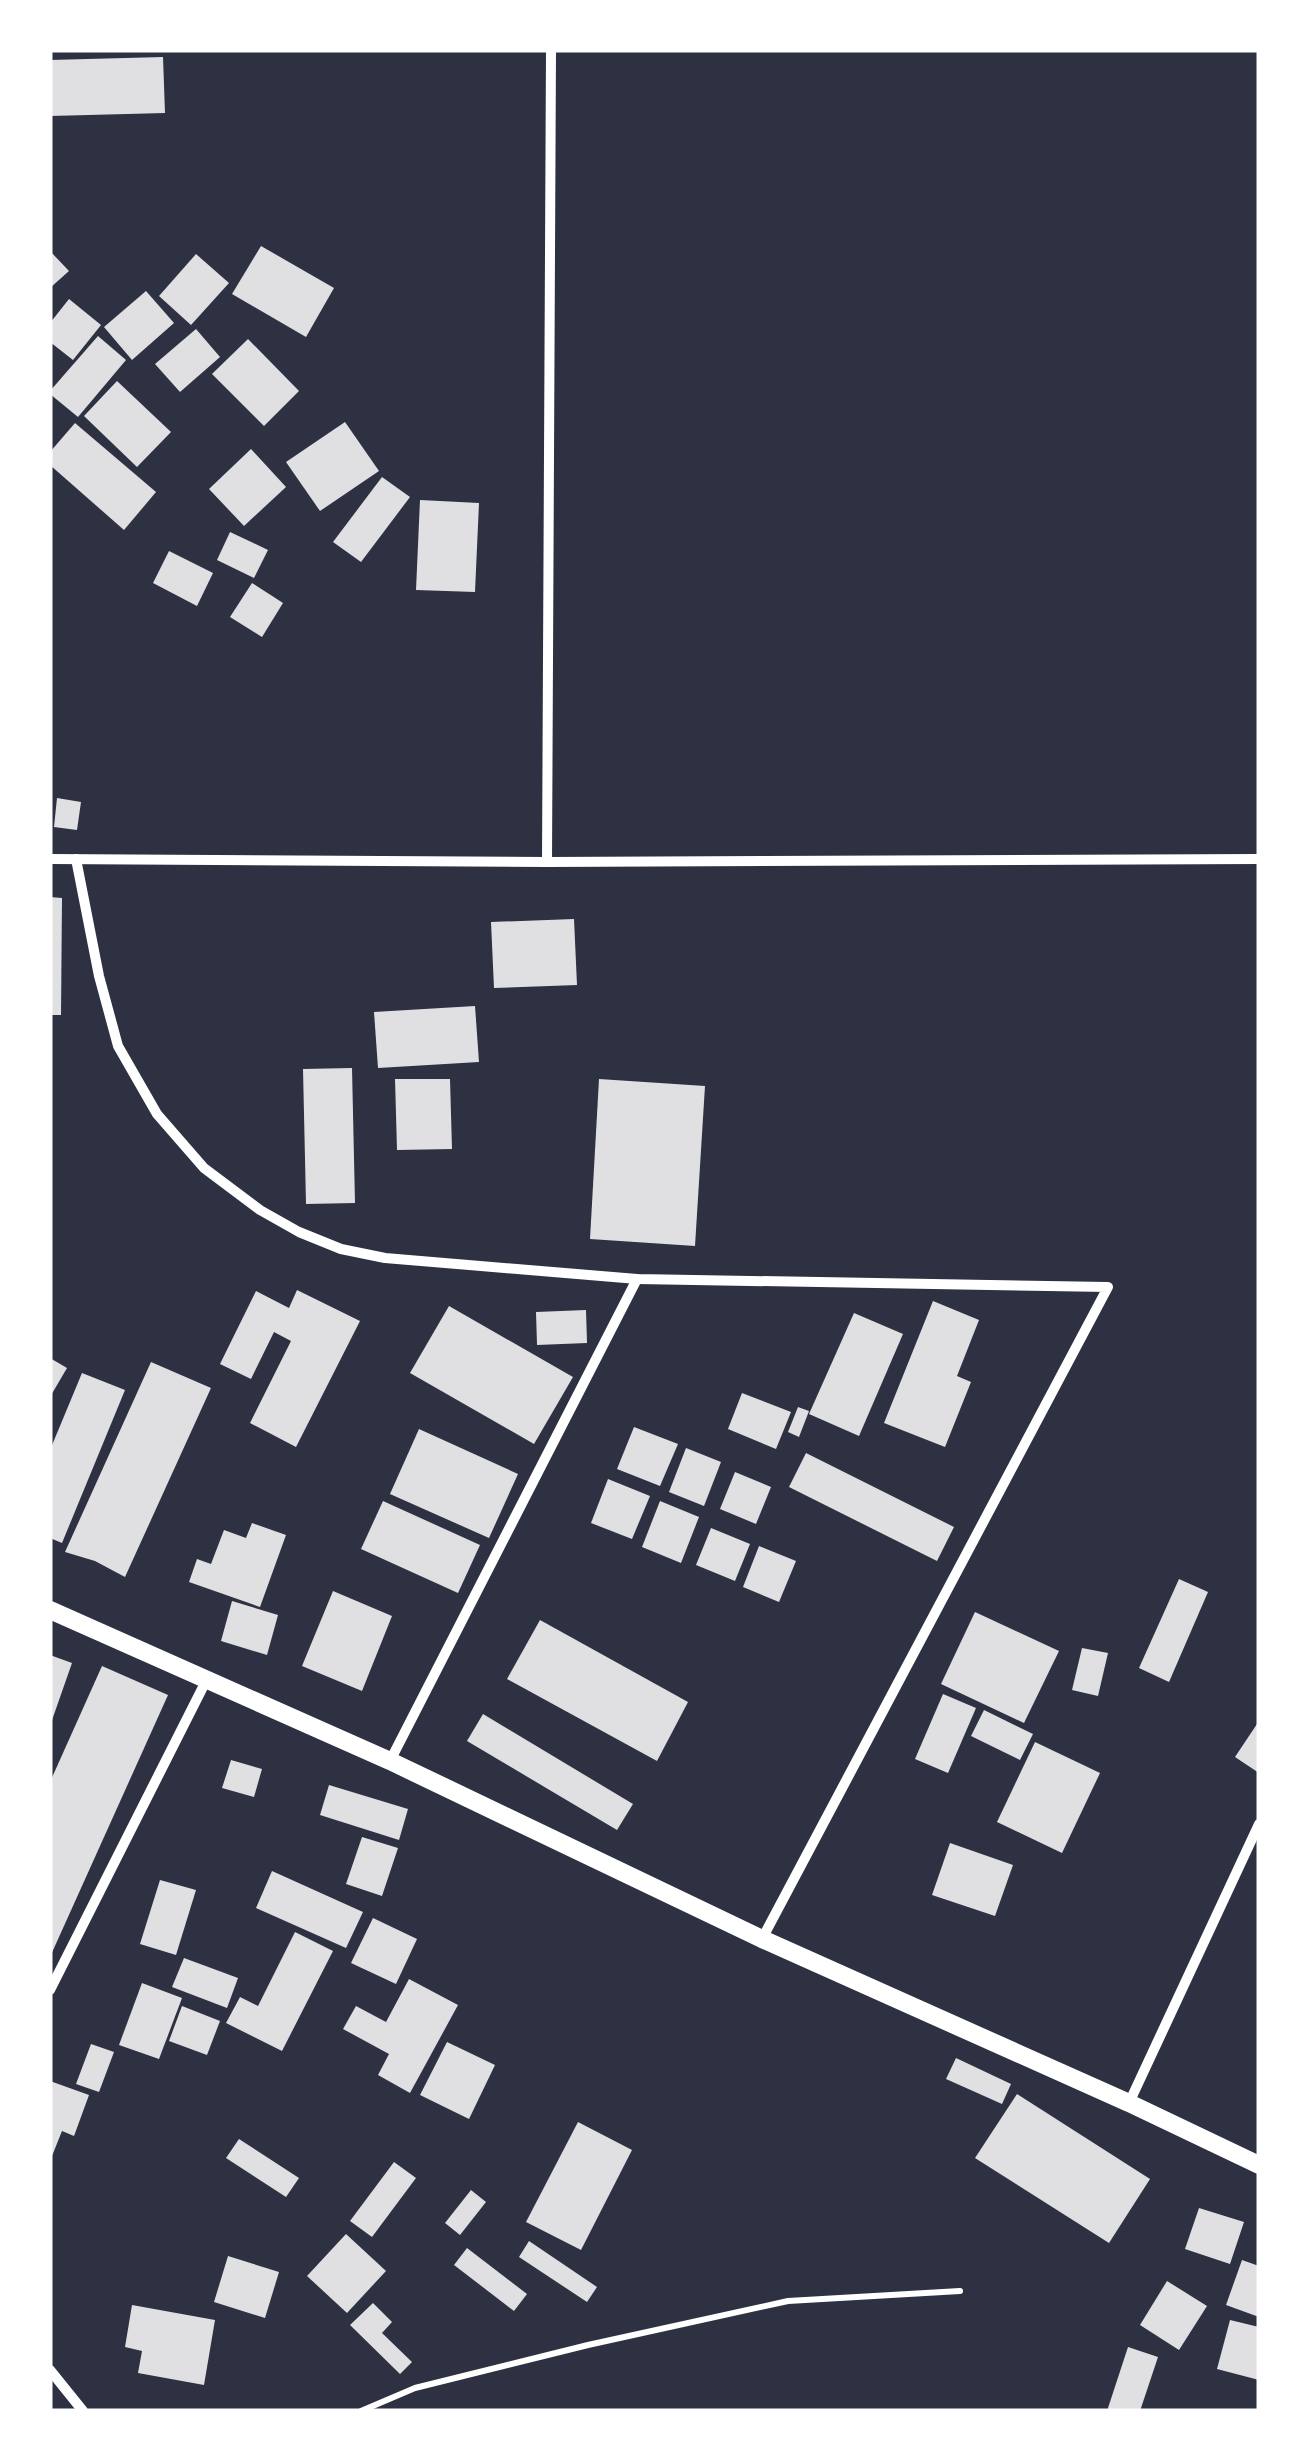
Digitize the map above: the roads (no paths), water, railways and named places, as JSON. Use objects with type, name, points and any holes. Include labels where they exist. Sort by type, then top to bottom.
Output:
[{"type":"street","points":[[547,862],[551,50]]},
{"type":"street","points":[[50,859],[547,862],[1259,858]]},
{"type":"street","points":[[76,859],[99,976],[118,1046],[157,1114],[204,1168],[260,1210],[298,1232],[341,1249],[385,1258],[637,1278],[1108,1287],[762,1939]]},
{"type":"street","points":[[390,1761],[637,1278]]},
{"type":"street","points":[[50,1610],[390,1761],[762,1939],[1259,2165]]},
{"type":"street","points":[[50,1990],[208,1679]]},
{"type":"street","points":[[1129,2104],[1259,1824]]},
{"type":"street","points":[[50,2370],[83,2411]]}]
